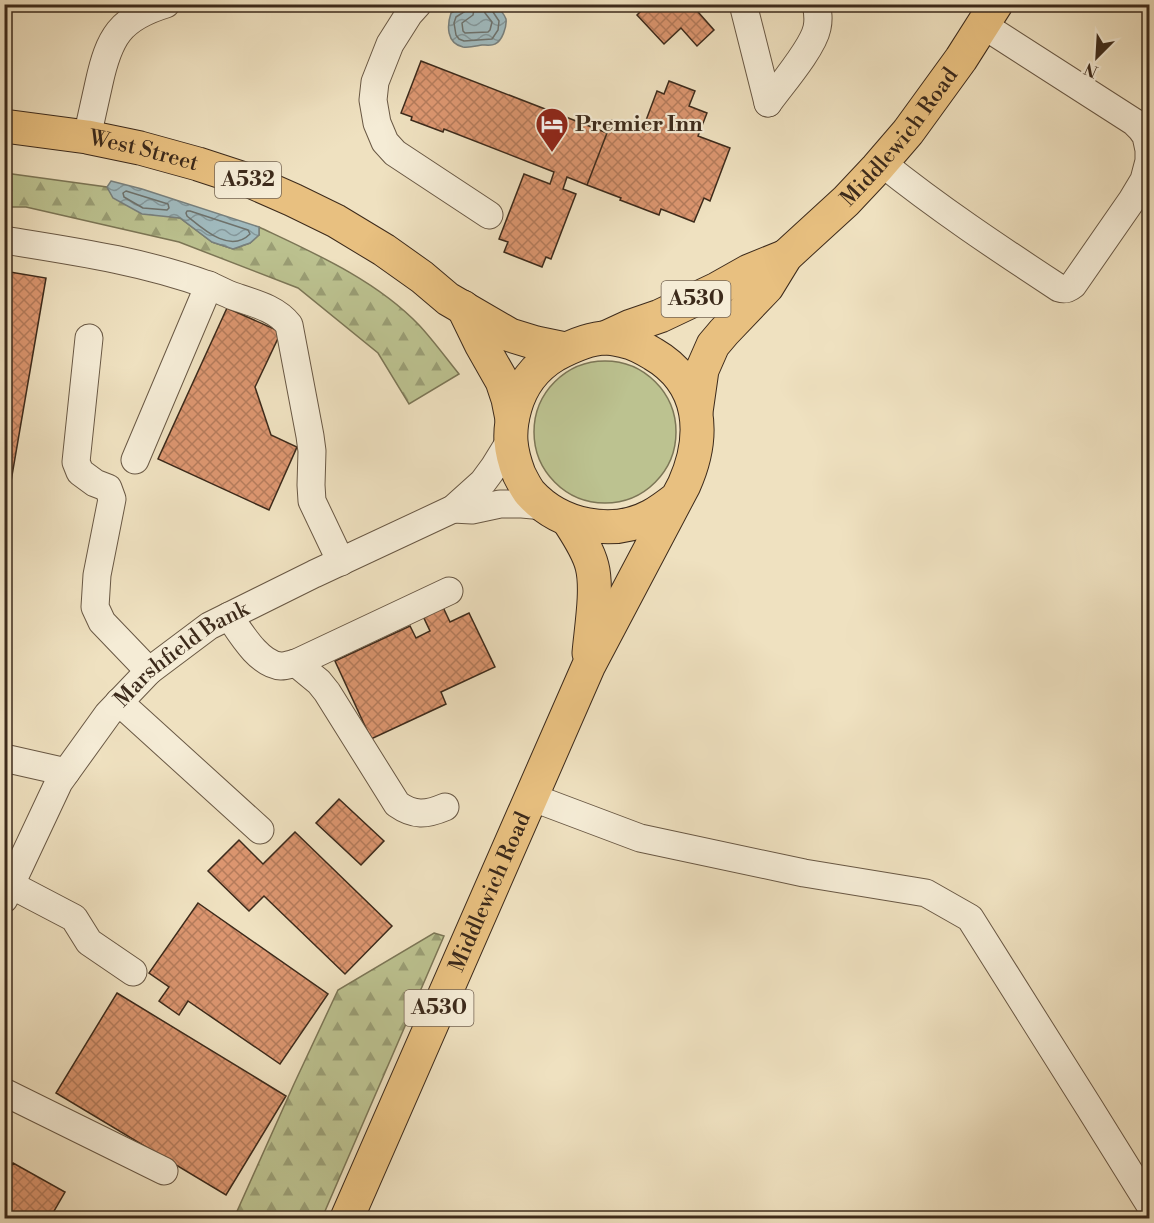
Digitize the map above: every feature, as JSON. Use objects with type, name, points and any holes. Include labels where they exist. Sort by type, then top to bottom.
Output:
[{"type":"main road","name":"Middlewich Road","points":[[696,412],[702,370],[713,345],[767,287],[786,256],[846,201],[882,163],[915,123],[990,15]]},
{"type":"main road","name":"West Street","points":[[4,126],[87,137],[140,148],[250,181],[336,221],[384,250],[448,299],[510,335],[565,350]]},
{"type":"main road","name":"Middlewich Road","points":[[605,338],[660,316],[749,271],[786,256]]},
{"type":"main road","points":[[463,307],[502,381],[508,399],[513,459],[521,478],[529,492],[556,513],[591,526],[610,527],[630,524],[664,508],[677,498],[689,472],[694,458],[698,424],[687,387],[678,373],[647,350],[628,342],[605,338],[565,350],[538,368],[522,389],[511,430]]},
{"type":"main road","name":"Middlewich Road","points":[[347,1218],[589,665],[677,498]]},
{"type":"main road","name":"Middlewich Road","points":[[556,513],[587,552],[592,567],[594,584],[589,665]]},
{"type":"street","points":[[87,137],[103,62],[110,44],[130,20],[148,10],[166,4]]},
{"type":"street","points":[[418,4],[390,44],[375,82],[374,100],[377,123],[385,142],[395,153],[489,215]]},
{"type":"street","points":[[743,4],[768,103],[810,45],[817,30],[819,16],[816,4]]},
{"type":"street","points":[[882,163],[923,196],[1050,282],[1064,290],[1073,285],[1144,180],[1149,161],[1146,136],[1134,122],[990,15]]},
{"type":"street","points":[[4,240],[70,250],[151,268],[209,285],[283,317],[290,325],[310,436],[312,501],[341,562]]},
{"type":"street","points":[[135,460],[209,285]]},
{"type":"street","points":[[89,338],[76,462],[80,472],[108,489],[112,499],[97,575],[95,607],[102,622],[149,671]]},
{"type":"street","name":"Marshfield Bank","points":[[8,892],[59,782],[108,714],[149,671],[209,626],[453,509],[483,482],[494,467],[511,430]]},
{"type":"street","name":"Marshfield Bank","points":[[453,509],[472,510],[500,504],[522,504],[556,513]]},
{"type":"street","points":[[229,616],[246,640],[264,659],[280,666],[296,663],[449,591]]},
{"type":"street","points":[[296,663],[319,682],[327,692],[397,804],[409,811],[422,813],[430,813],[445,807]]},
{"type":"street","points":[[119,702],[260,830]]},
{"type":"street","points":[[4,758],[66,772]]},
{"type":"street","points":[[531,797],[640,838],[804,873],[926,893],[970,918],[1149,1205]]},
{"type":"street","points":[[8,892],[74,918],[89,942],[133,972]]},
{"type":"street","points":[[4,1092],[164,1171]]},
{"type":"green space","points":[[5,173],[107,187],[114,198],[162,215],[180,218],[212,242],[233,249],[250,243],[259,235],[259,227],[343,269],[384,294],[419,325],[459,374],[409,404],[378,353],[298,288],[179,242],[26,207],[5,207]]},
{"type":"green space","points":[[605,361],[632,366],[655,382],[671,405],[676,432],[671,459],[655,482],[632,498],[605,503],[578,498],[555,482],[539,459],[534,432],[539,405],[555,382],[578,366]]},
{"type":"green space","points":[[434,933],[444,936],[322,1218],[234,1218],[338,990]]},
{"type":"water","points":[[465,5],[494,5],[502,13],[506,19],[506,26],[498,42],[492,45],[465,47],[453,42],[449,33],[451,13]]},
{"type":"water","points":[[111,181],[259,227],[259,235],[250,243],[233,249],[212,242],[180,218],[142,214],[113,198],[107,187]]},
{"type":"building","points":[[648,4],[660,4],[665,10],[671,4],[691,4],[714,30],[697,46],[681,28],[664,44],[637,15]]},
{"type":"building","name":"Premier Inn","points":[[421,61],[607,133],[587,185],[567,177],[563,189],[576,194],[551,259],[546,257],[542,267],[504,252],[508,242],[499,239],[524,174],[550,184],[554,172],[444,129],[443,132],[411,120],[412,117],[401,113]]},
{"type":"building","points":[[669,81],[695,91],[689,106],[707,113],[698,136],[730,148],[710,201],[704,198],[694,222],[661,209],[659,215],[587,185],[612,120],[642,131],[657,91],[664,94]]},
{"type":"building","points":[[4,271],[46,278],[4,522]]},
{"type":"building","points":[[227,308],[281,332],[255,387],[271,435],[297,447],[269,510],[158,459]]},
{"type":"building","points":[[442,605],[450,622],[469,613],[495,667],[441,692],[446,704],[371,739],[335,661],[410,626],[416,638],[430,631],[422,614]]},
{"type":"building","points":[[339,799],[384,841],[361,865],[316,823]]},
{"type":"building","points":[[295,832],[392,926],[345,974],[264,896],[249,911],[208,871],[239,840],[263,864]]},
{"type":"building","points":[[198,903],[328,994],[280,1064],[188,1001],[179,1015],[159,1001],[169,987],[149,973]]},
{"type":"building","points":[[117,993],[286,1096],[226,1195],[56,1093]]},
{"type":"building","points":[[13,1163],[65,1192],[50,1218],[4,1218],[4,1179]]},
{"type":"place","name":"Premier Inn","points":[[552,153]]}]
